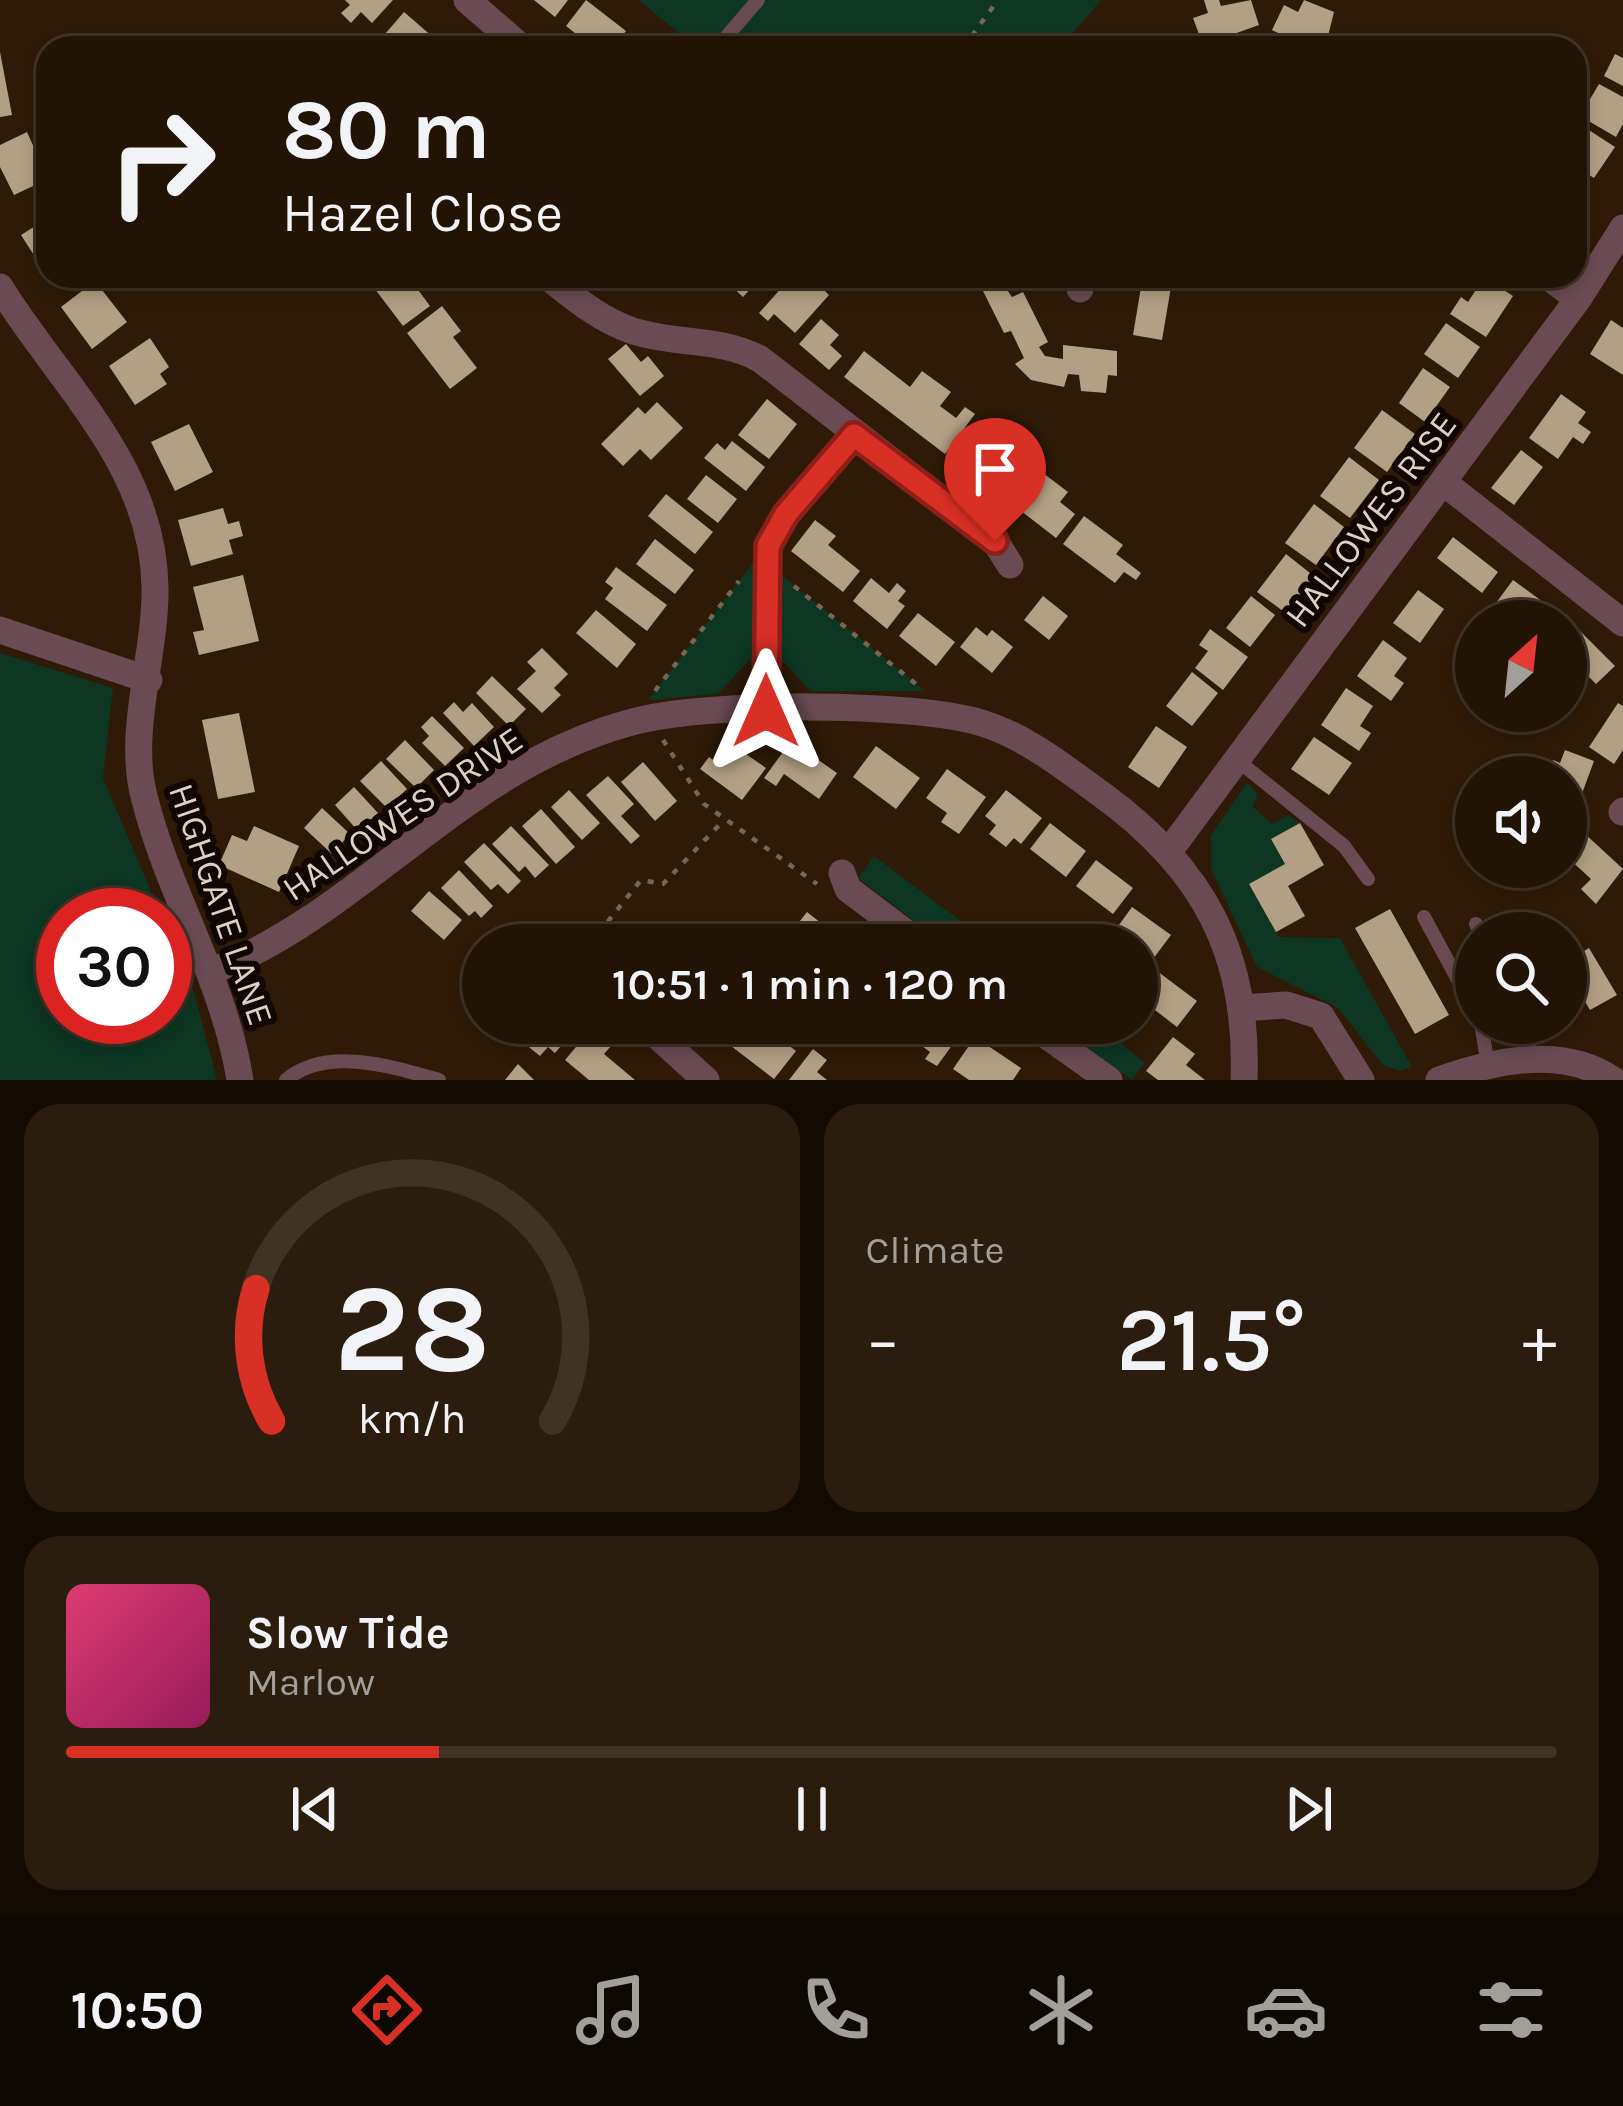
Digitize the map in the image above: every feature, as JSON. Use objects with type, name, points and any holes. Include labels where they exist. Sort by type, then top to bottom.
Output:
[{"type":"street","points":[[466,0],[508,36]]},
{"type":"street","name":"HALLOWES RISE","points":[[1587,285],[1623,228]]},
{"type":"street","name":"HIGHGATE LANE","points":[[0,286],[116,451],[137,494],[155,584],[140,752],[145,802],[212,971],[240,1080]]},
{"type":"street","points":[[562,288],[581,304],[636,332],[737,347],[995,541],[1010,565]]},
{"type":"street","points":[[1563,288],[1578,299]]},
{"type":"street","name":"HALLOWES RISE","points":[[1170,850],[1585,288]]},
{"type":"street","points":[[766,711],[768,546],[786,514],[854,435]]},
{"type":"street","points":[[1443,482],[1623,623]]},
{"type":"street","points":[[0,630],[149,680]]},
{"type":"street","name":"HALLOWES DRIVE","points":[[212,971],[290,934],[531,763],[585,738],[657,717],[916,710],[985,724],[1034,747],[1170,850],[1214,917],[1241,1008],[1244,1080]]},
{"type":"street","points":[[842,873],[848,889],[894,924]]},
{"type":"street","points":[[1241,1008],[1286,1005],[1321,1016],[1361,1080]]},
{"type":"street","points":[[667,1044],[706,1080]]},
{"type":"street","points":[[1058,1044],[1109,1080]]},
{"type":"street","points":[[1439,1080],[1533,1060],[1578,1064],[1612,1080]]},
{"type":"lane","points":[[728,36],[758,0]]},
{"type":"lane","points":[[1237,760],[1344,846],[1368,879]]},
{"type":"lane","points":[[1424,917],[1455,974]]},
{"type":"lane","points":[[1484,1044],[1488,1066]]},
{"type":"lane","points":[[1528,1044],[1533,1060]]},
{"type":"lane","points":[[286,1080],[302,1066],[326,1058],[439,1080]]},
{"type":"path","points":[[971,36],[998,0]]},
{"type":"path","points":[[657,717],[666,751],[687,784],[724,820],[814,885],[842,873]]},
{"type":"path","points":[[606,924],[641,880],[663,884],[724,820]]},
{"type":"green space","points":[[639,0],[1101,0],[1070,36],[682,36]]},
{"type":"green space","points":[[752,564],[784,577],[925,691],[810,691],[784,662],[749,660],[718,694],[648,700]]},
{"type":"green space","points":[[0,653],[113,688],[103,778],[150,888],[36,888],[36,1044],[192,1044],[192,987],[217,1080],[0,1080]]},
{"type":"green space","points":[[1247,783],[1258,794],[1253,807],[1272,824],[1288,815],[1300,823],[1271,839],[1285,864],[1249,885],[1279,937],[1340,938],[1412,1067],[1400,1071],[1383,1065],[1338,1008],[1257,967],[1211,869],[1211,835]]},
{"type":"green space","points":[[874,856],[965,924],[918,924],[858,878]]},
{"type":"green space","points":[[1081,1044],[1121,1044],[1145,1063],[1132,1080]]},
{"type":"building","points":[[345,0],[393,0],[372,23],[361,12],[351,23],[341,13],[350,5]]},
{"type":"building","points":[[534,0],[568,0],[555,17]]},
{"type":"building","points":[[586,0],[626,31],[622,36],[579,36],[566,26]]},
{"type":"building","points":[[1204,0],[1219,0],[1221,6],[1251,0],[1259,25],[1228,36],[1200,36],[1193,18],[1208,13]]},
{"type":"building","points":[[1304,0],[1334,12],[1328,36],[1284,36],[1272,30],[1284,5],[1298,12]]},
{"type":"building","points":[[404,12],[432,36],[387,36]]},
{"type":"building","points":[[0,52],[12,115],[0,117]]},
{"type":"building","points":[[1615,54],[1623,58],[1623,86],[1604,76]]},
{"type":"building","points":[[1599,84],[1623,97],[1623,124],[1616,137],[1587,120],[1587,104]]},
{"type":"building","points":[[1587,129],[1615,147],[1594,178],[1587,174]]},
{"type":"building","points":[[27,132],[36,152],[36,185],[14,195],[0,167],[0,145]]},
{"type":"building","points":[[36,226],[36,258],[21,235]]},
{"type":"building","points":[[86,288],[100,288],[127,322],[92,349],[61,307]]},
{"type":"building","points":[[374,288],[417,288],[430,306],[403,326]]},
{"type":"building","points":[[781,288],[822,288],[829,295],[795,333],[774,314],[768,321],[759,313]]},
{"type":"building","points":[[982,288],[1006,288],[1012,297],[1023,292],[1048,342],[1039,347],[1045,356],[1063,359],[1063,345],[1117,351],[1117,376],[1108,375],[1106,393],[1081,391],[1079,375],[1068,374],[1064,387],[1031,380],[1015,364],[1024,358],[1011,331],[1004,333]]},
{"type":"building","points":[[1141,288],[1171,288],[1162,340],[1133,335]]},
{"type":"building","points":[[1477,288],[1501,288],[1513,296],[1486,337],[1450,314],[1461,297],[1468,302]]},
{"type":"building","points":[[442,306],[461,331],[453,337],[477,368],[450,389],[407,333]]},
{"type":"building","points":[[821,319],[839,335],[830,345],[842,356],[829,370],[799,344]]},
{"type":"building","points":[[1611,320],[1623,328],[1623,375],[1590,354]]},
{"type":"building","points":[[1446,323],[1480,347],[1458,378],[1424,354]]},
{"type":"building","points":[[150,338],[169,367],[160,374],[167,384],[135,405],[109,366]]},
{"type":"building","points":[[626,344],[641,362],[648,356],[664,376],[640,396],[608,359]]},
{"type":"building","points":[[864,351],[910,387],[922,371],[951,392],[940,406],[956,418],[965,407],[975,414],[945,454],[844,377]]},
{"type":"building","points":[[1423,368],[1450,387],[1425,422],[1399,403]]},
{"type":"building","points":[[1561,394],[1586,412],[1578,423],[1591,432],[1583,444],[1573,437],[1558,459],[1529,438]]},
{"type":"building","points":[[767,399],[797,424],[769,459],[738,435]]},
{"type":"building","points":[[657,402],[683,428],[651,460],[640,449],[623,466],[601,444],[638,407],[645,414]]},
{"type":"building","points":[[1382,410],[1415,434],[1387,472],[1354,448]]},
{"type":"building","points":[[189,424],[213,472],[175,491],[151,442]]},
{"type":"building","points":[[975,430],[1012,459],[991,487],[954,458]]},
{"type":"building","points":[[732,441],[765,467],[746,491],[704,458],[717,443],[725,450]]},
{"type":"building","points":[[1521,450],[1543,467],[1514,505],[1491,488]]},
{"type":"building","points":[[1349,457],[1379,480],[1350,518],[1320,496]]},
{"type":"building","points":[[1022,472],[1035,483],[1043,473],[1068,492],[1060,502],[1075,514],[1056,538],[1003,497]]},
{"type":"building","points":[[706,475],[737,499],[718,523],[687,499]]},
{"type":"building","points":[[666,494],[713,532],[695,554],[648,516]]},
{"type":"building","points":[[1314,504],[1344,527],[1316,565],[1285,543]]},
{"type":"building","points":[[223,508],[228,524],[239,521],[243,536],[229,540],[233,554],[191,566],[178,520]]},
{"type":"building","points":[[1084,516],[1123,545],[1116,554],[1141,573],[1136,580],[1124,572],[1115,583],[1063,544]]},
{"type":"building","points":[[815,520],[836,536],[828,545],[860,571],[843,592],[791,551]]},
{"type":"building","points":[[1453,537],[1498,572],[1482,593],[1437,558]]},
{"type":"building","points":[[655,539],[694,570],[675,594],[636,564]]},
{"type":"building","points":[[1286,554],[1315,577],[1287,614],[1257,592]]},
{"type":"building","points":[[616,567],[667,605],[647,631],[605,599],[613,588],[605,582]]},
{"type":"building","points":[[243,575],[259,641],[199,655],[193,632],[204,630],[193,587]]},
{"type":"building","points":[[871,578],[889,593],[897,583],[906,591],[898,601],[905,606],[887,629],[853,601]]},
{"type":"building","points":[[1513,580],[1540,600],[1498,600]]},
{"type":"building","points":[[1418,590],[1444,609],[1420,643],[1393,623]]},
{"type":"building","points":[[1043,596],[1068,616],[1049,640],[1024,620]]},
{"type":"building","points":[[1251,596],[1275,615],[1250,647],[1226,628]]},
{"type":"building","points":[[596,610],[636,644],[617,668],[576,633]]},
{"type":"building","points":[[918,613],[955,642],[936,666],[899,636]]},
{"type":"building","points":[[976,627],[987,636],[992,630],[1013,647],[992,673],[960,647]]},
{"type":"building","points":[[1210,629],[1248,657],[1223,690],[1195,668],[1208,651],[1199,645]]},
{"type":"building","points":[[1587,638],[1615,666],[1596,684],[1587,675]]},
{"type":"building","points":[[1383,640],[1407,658],[1394,676],[1404,683],[1391,701],[1357,676]]},
{"type":"building","points":[[542,648],[568,674],[554,688],[561,695],[542,713],[517,689],[536,671],[527,662]]},
{"type":"building","points":[[1192,672],[1218,693],[1192,726],[1166,706]]},
{"type":"building","points":[[492,676],[526,709],[509,726],[476,693]]},
{"type":"building","points":[[1346,688],[1373,706],[1360,726],[1371,733],[1359,751],[1321,725]]},
{"type":"building","points":[[454,702],[463,712],[472,703],[494,727],[474,746],[443,713]]},
{"type":"building","points":[[1618,703],[1623,706],[1623,750],[1614,764],[1589,747]]},
{"type":"building","points":[[239,713],[255,792],[218,799],[202,720]]},
{"type":"building","points":[[432,716],[464,748],[445,766],[422,743],[429,736],[421,727]]},
{"type":"building","points":[[1156,726],[1187,747],[1159,788],[1128,767]]},
{"type":"building","points":[[1314,737],[1352,763],[1329,795],[1291,769]]},
{"type":"building","points":[[405,740],[434,770],[416,788],[386,759]]},
{"type":"building","points":[[791,741],[837,773],[819,799],[784,774],[776,786],[764,778]]},
{"type":"building","points":[[733,745],[766,768],[742,800],[700,769],[709,757],[719,764]]},
{"type":"building","points":[[876,746],[920,778],[896,809],[853,777]]},
{"type":"building","points":[[381,761],[407,789],[387,808],[360,781]]},
{"type":"building","points":[[643,762],[677,801],[655,821],[621,782]]},
{"type":"building","points":[[947,769],[986,797],[959,834],[941,822],[947,813],[926,798]]},
{"type":"building","points":[[608,776],[634,804],[621,816],[640,836],[631,844],[586,795]]},
{"type":"building","points":[[354,787],[378,813],[358,831],[335,805]]},
{"type":"building","points":[[569,790],[600,823],[582,840],[551,807]]},
{"type":"building","points":[[1006,790],[1042,818],[1021,844],[1014,838],[1006,847],[989,834],[996,825],[985,816]]},
{"type":"building","points":[[322,808],[350,834],[332,854],[304,828]]},
{"type":"building","points":[[541,809],[575,847],[556,864],[522,826]]},
{"type":"building","points":[[1050,823],[1086,851],[1066,877],[1030,849]]},
{"type":"building","points":[[1300,823],[1324,865],[1288,886],[1305,916],[1276,932],[1249,884],[1285,864],[1271,839]]},
{"type":"building","points":[[254,826],[299,846],[279,892],[219,865],[232,835],[247,841]]},
{"type":"building","points":[[511,826],[549,865],[535,878],[525,866],[519,872],[492,844]]},
{"type":"building","points":[[1587,836],[1623,869],[1596,904],[1581,889],[1591,879],[1587,875]]},
{"type":"building","points":[[484,843],[521,881],[508,894],[498,884],[491,890],[464,862]]},
{"type":"building","points":[[1096,860],[1133,888],[1113,914],[1076,886]]},
{"type":"building","points":[[459,870],[493,906],[481,918],[475,911],[469,916],[441,888]]},
{"type":"building","points":[[429,891],[462,920],[444,940],[411,911]]},
{"type":"building","points":[[1132,907],[1156,924],[1120,924]]},
{"type":"building","points":[[1390,909],[1449,1015],[1415,1034],[1355,928]]},
{"type":"building","points":[[807,912],[822,924],[798,924]]},
{"type":"building","points":[[1158,926],[1171,935],[1158,952]]},
{"type":"building","points":[[1587,949],[1617,995],[1590,1010],[1587,1005]]},
{"type":"building","points":[[1158,972],[1197,1001],[1177,1027],[1158,1012]]},
{"type":"building","points":[[1173,1037],[1195,1054],[1186,1065],[1205,1080],[1158,1080],[1146,1071]]},
{"type":"building","points":[[525,1044],[563,1044],[555,1053],[548,1047],[540,1056]]},
{"type":"building","points":[[578,1044],[609,1044],[604,1054],[635,1080],[589,1080],[565,1060]]},
{"type":"building","points":[[728,1044],[787,1044],[796,1051],[774,1079]]},
{"type":"building","points":[[919,1044],[953,1044],[937,1066],[925,1059],[930,1052]]},
{"type":"building","points":[[970,1044],[985,1044],[1021,1068],[1013,1080],[969,1080],[953,1069]]},
{"type":"building","points":[[813,1049],[827,1060],[817,1072],[827,1080],[789,1080]]},
{"type":"building","points":[[518,1064],[534,1080],[505,1080]]},
{"type":"route","points":[[766,711],[768,546],[786,514],[854,435],[995,541]]}]
